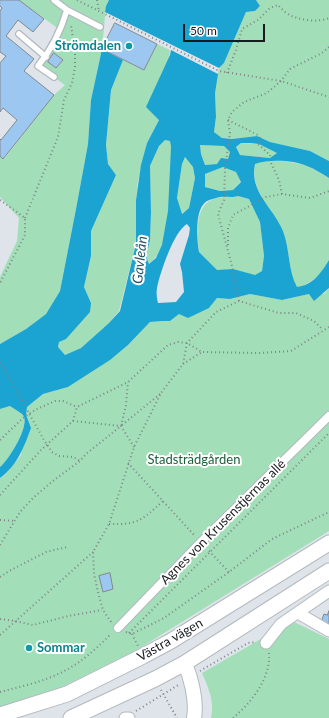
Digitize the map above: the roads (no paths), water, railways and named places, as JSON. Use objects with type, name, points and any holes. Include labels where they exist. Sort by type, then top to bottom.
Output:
[{"type":"main road","name":"Västra vägen","points":[[0,716],[67,694],[171,641],[329,543]]},
{"type":"main road","name":"Västra vägen","points":[[71,718],[155,679],[185,663],[329,570]]},
{"type":"main road","points":[[171,641],[185,663]]},
{"type":"street","name":"Agnes von Krusenstjernas allé","points":[[118,628],[201,542],[329,416]]},
{"type":"street","points":[[266,643],[281,624],[329,591]]},
{"type":"street","points":[[298,613],[329,631]]},
{"type":"street","points":[[185,663],[190,677],[195,711],[194,718]]},
{"type":"lane","points":[[54,0],[67,10],[100,27]]},
{"type":"lane","points":[[54,77],[38,66],[46,57],[60,30],[67,10]]},
{"type":"lane","points":[[19,34],[46,57]]},
{"type":"water","points":[[109,0],[256,0],[260,6],[255,11],[246,12],[224,63],[219,68],[105,12]]},
{"type":"water","name":"Gavleån","points":[[102,49],[123,60],[111,90],[106,145],[108,164],[116,175],[91,231],[91,256],[84,287],[91,303],[90,312],[66,339],[59,342],[58,347],[65,355],[81,348],[120,311],[136,244],[136,200],[141,165],[147,143],[159,120],[146,107],[171,50],[218,74],[215,93],[216,117],[214,132],[222,138],[232,139],[257,136],[270,142],[310,151],[329,161],[329,178],[307,166],[295,162],[281,161],[267,161],[255,164],[254,174],[255,183],[263,199],[279,222],[283,231],[292,274],[297,287],[308,284],[316,278],[329,260],[329,288],[314,301],[309,294],[282,300],[250,294],[230,299],[217,298],[209,308],[188,318],[179,314],[170,321],[150,322],[128,345],[110,360],[68,387],[43,394],[27,407],[26,415],[31,428],[23,449],[15,462],[0,478],[0,467],[8,458],[18,442],[25,420],[23,415],[10,406],[0,409],[0,344],[26,329],[46,314],[60,291],[88,144],[91,100]],"holes":[[[165,140],[170,141],[168,211],[162,245],[156,258],[149,264],[147,253],[150,240],[151,212],[150,166],[159,146]],[[241,143],[259,144],[277,153],[270,158],[240,155],[236,147]],[[200,145],[224,146],[230,152],[228,159],[221,158],[217,164],[205,165],[201,154]],[[185,157],[193,167],[195,178],[189,208],[182,214],[177,198],[182,164]],[[223,167],[236,172],[241,182],[233,190],[220,191],[205,187],[205,174]],[[238,196],[249,199],[260,222],[264,256],[262,271],[255,275],[233,269],[217,270],[199,252],[197,225],[198,217],[203,205],[207,201],[214,199]],[[187,224],[190,228],[189,235],[180,264],[184,292],[176,302],[158,303],[157,288],[164,263],[177,235]]]},
{"type":"place","name":"Strömdalen","points":[[129,46]]},
{"type":"place","name":"Sommar","points":[[29,648]]},
{"type":"park label","name":"Stadsträdgården","points":[[194,460]]}]
